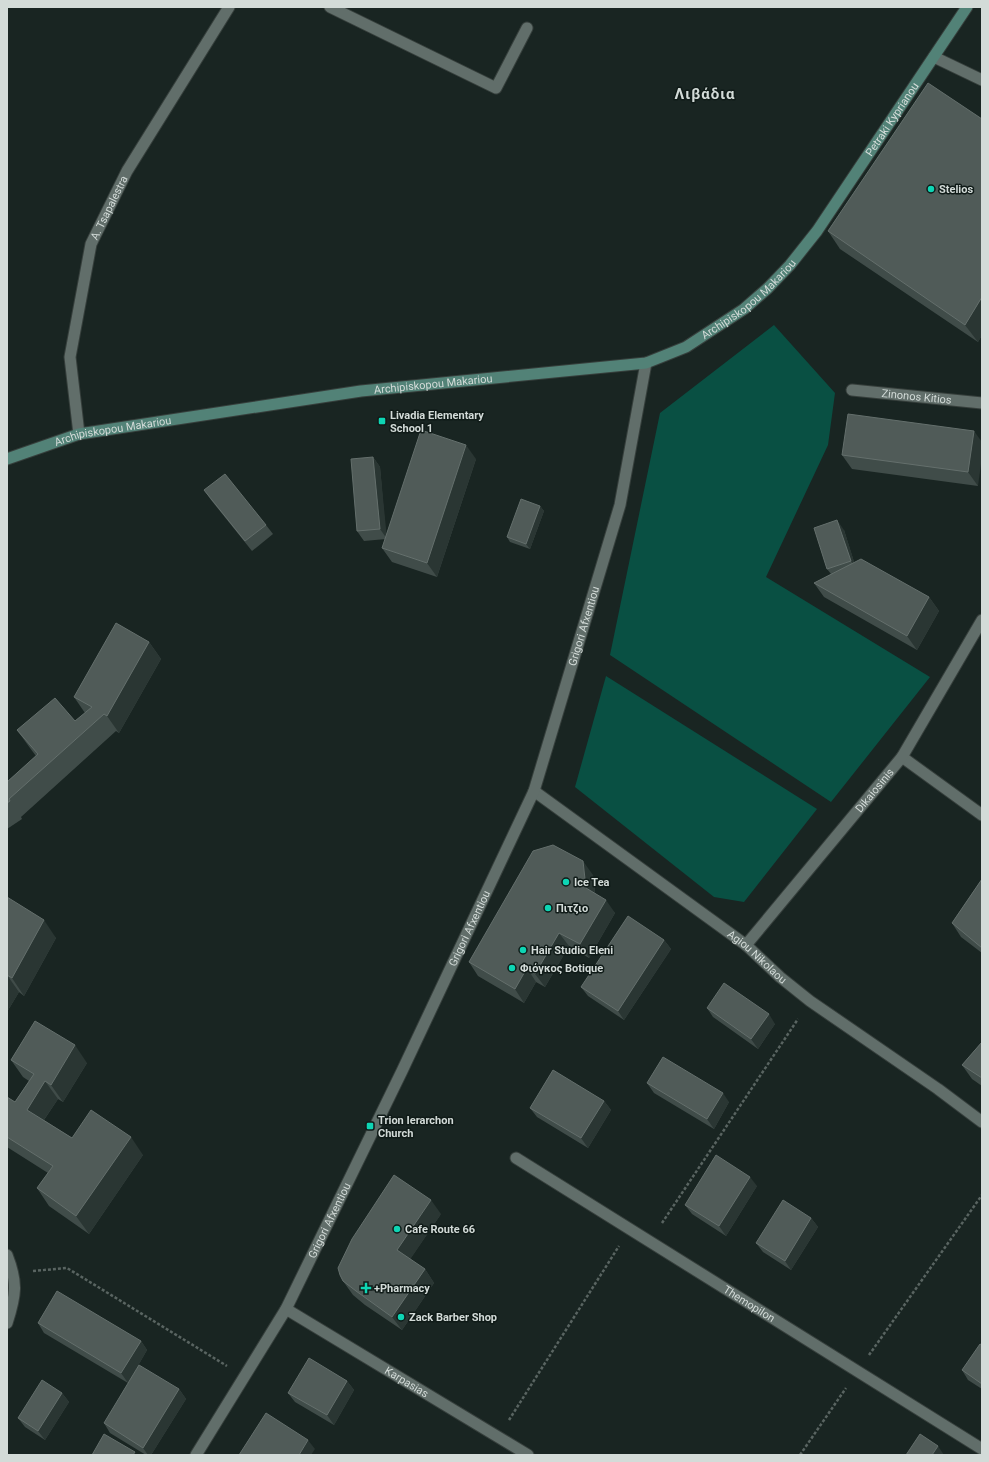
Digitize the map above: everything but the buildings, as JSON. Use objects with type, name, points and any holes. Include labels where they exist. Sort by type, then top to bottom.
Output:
[{"type":"main road","name":"Petraki Kyprianou","points":[[817,231],[967,7]]},
{"type":"main road","name":"Archipiskopou Makariou","points":[[7,459],[79,434],[361,391],[646,364],[686,347],[744,309],[768,288],[790,265],[817,231]]},
{"type":"street","name":"A. Tsapalestra","points":[[79,434],[70,357],[91,244],[127,171],[229,7]]},
{"type":"street","points":[[330,7],[496,88],[527,28]]},
{"type":"street","points":[[934,57],[982,80]]},
{"type":"street","name":"Grigori Afxentiou","points":[[196,1455],[286,1309],[402,1071],[534,791],[620,505],[646,364]]},
{"type":"street","name":"Zinonos Kitios","points":[[852,390],[982,403]]},
{"type":"street","name":"Dikaiosinis","points":[[746,945],[902,757],[982,620]]},
{"type":"street","points":[[902,757],[982,815]]},
{"type":"street","name":"Agiou Nikolaou","points":[[534,791],[746,945],[810,1001],[982,1122]]},
{"type":"street","name":"Themopilon","points":[[516,1158],[982,1449]]},
{"type":"street","points":[[7,1256],[14,1272],[15,1290],[12,1310],[7,1323]]},
{"type":"street","name":"Karpasias","points":[[286,1309],[528,1455]]},
{"type":"street","points":[[506,1455],[512,1445]]},
{"type":"path","points":[[650,1242],[810,1001]]},
{"type":"path","points":[[800,1455],[982,1195]]},
{"type":"path","points":[[498,1437],[629,1229]]},
{"type":"path","points":[[14,1272],[67,1268],[244,1377]]},
{"type":"green space","points":[[774,325],[835,393],[828,445],[766,577],[930,677],[831,802],[610,655],[660,413]]},
{"type":"green space","points":[[606,676],[817,809],[744,902],[714,897],[575,787]]},
{"type":"place","name":"Stelios","points":[[931,189]]},
{"type":"place","name":"Livadia Elementary School 1","points":[[382,421]]},
{"type":"place","name":"Ice Tea","points":[[566,882]]},
{"type":"place","name":"Πιτζιο","points":[[548,908]]},
{"type":"place","name":"Hair Studio Eleni","points":[[523,950]]},
{"type":"place","name":"Φιόγκος Botique","points":[[512,968]]},
{"type":"place","name":"Trion Ierarchon Church","points":[[370,1126]]},
{"type":"place","name":"Cafe Route 66","points":[[397,1229]]},
{"type":"place","name":"+Pharmacy","points":[[366,1288]]},
{"type":"place","name":"Zack Barber Shop","points":[[401,1317]]},
{"type":"district","name":"Λιβάδια","points":[[705,94]]}]
